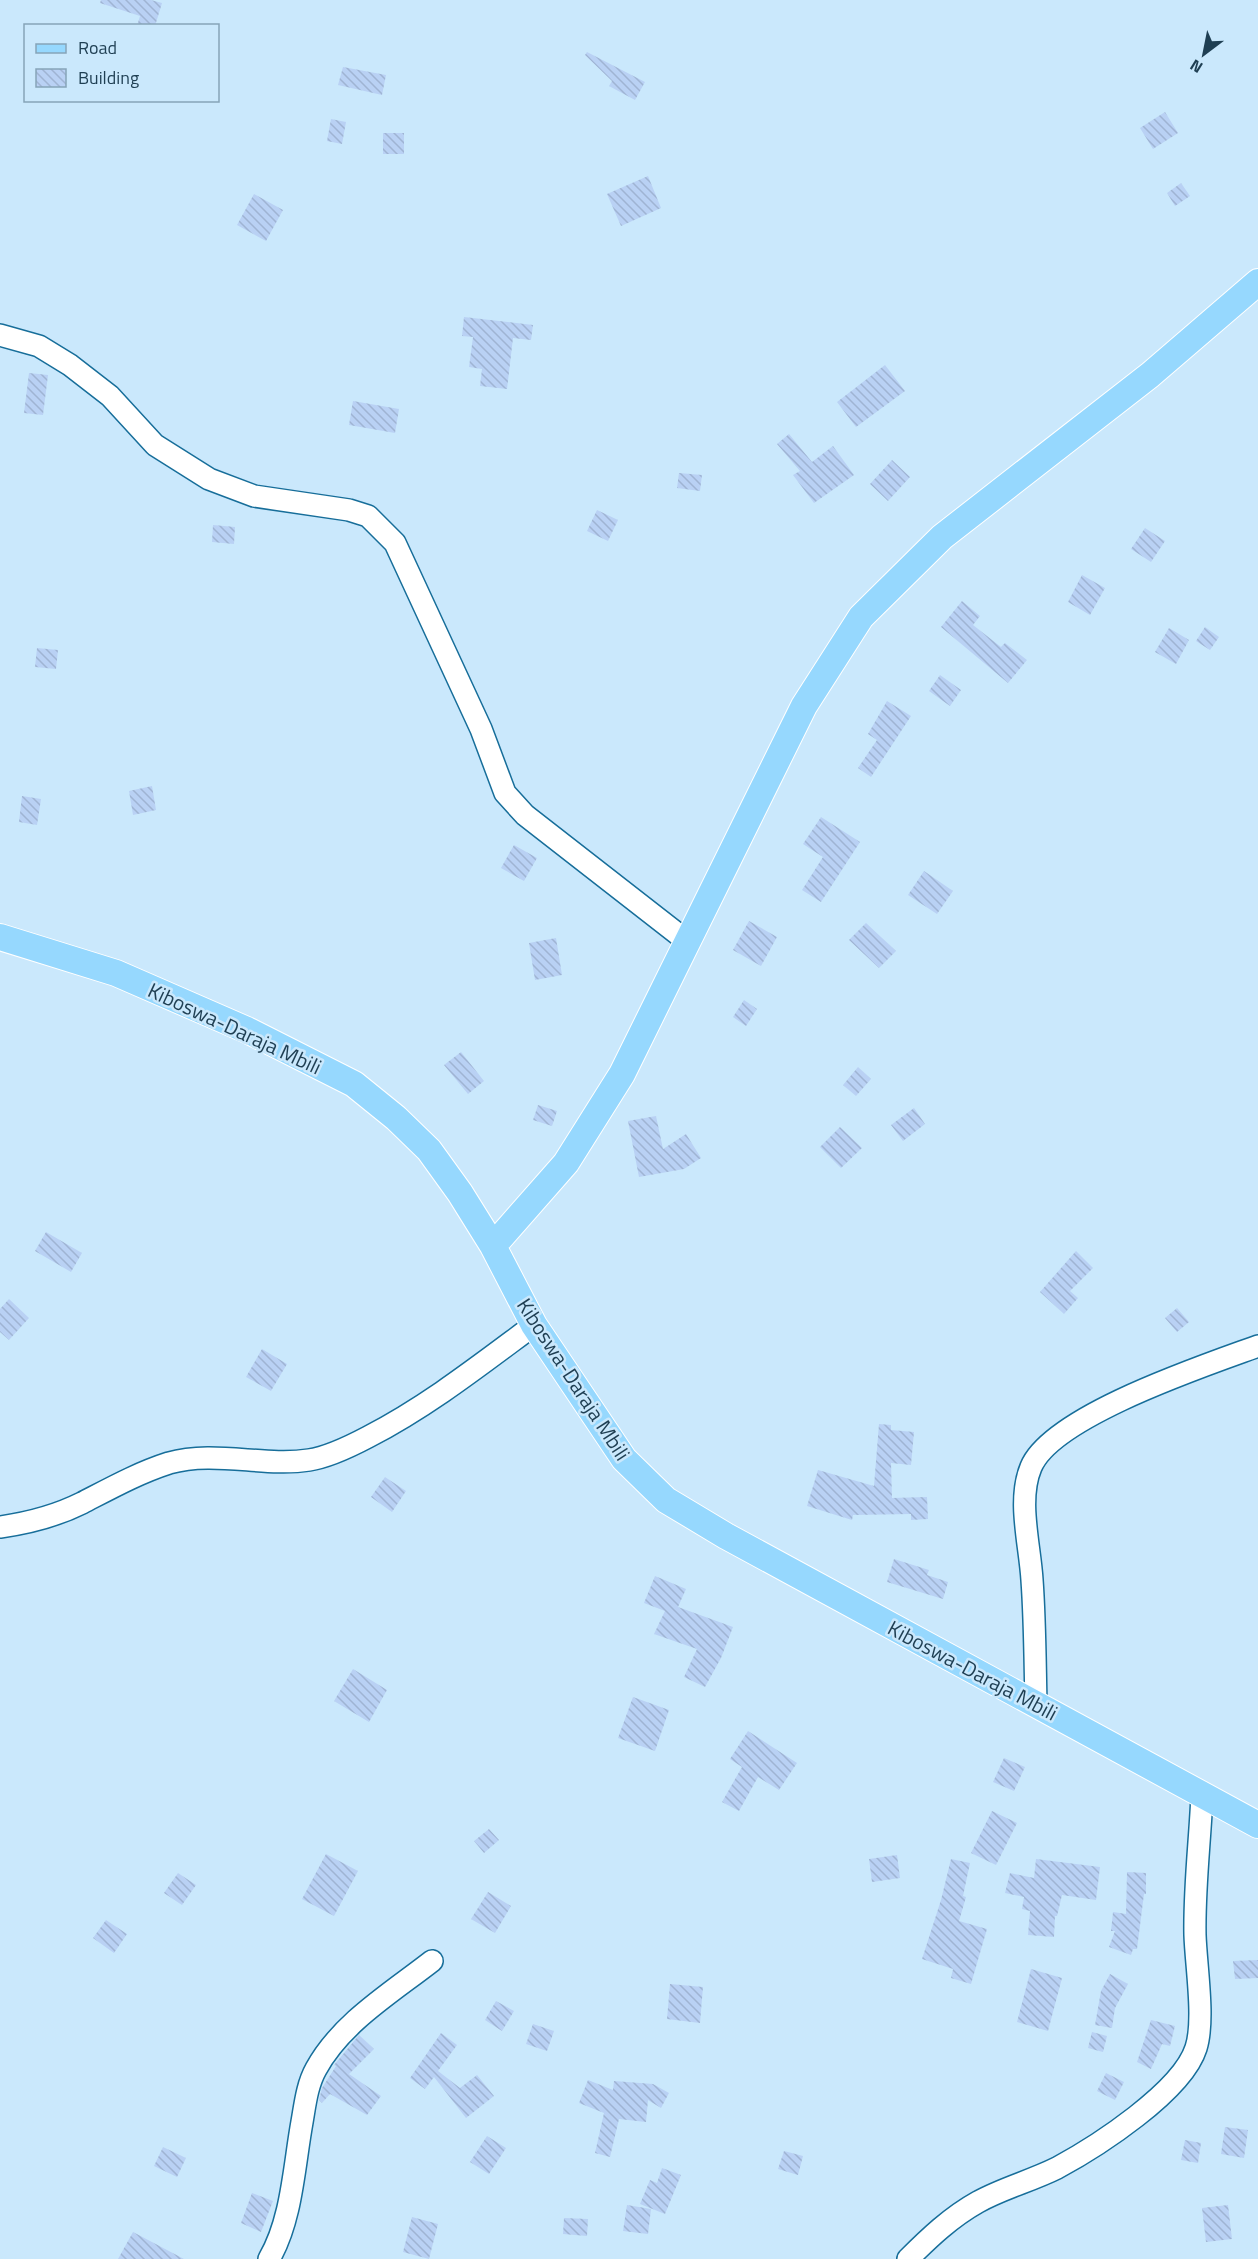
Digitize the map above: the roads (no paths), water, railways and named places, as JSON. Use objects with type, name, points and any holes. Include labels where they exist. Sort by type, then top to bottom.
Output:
[{"type":"main road","points":[[493,1246],[566,1163],[622,1074],[804,706],[861,617],[942,537],[1150,375],[1258,282]]},
{"type":"main road","name":"Kiboswa-Daraja Mbili","points":[[0,937],[116,973],[247,1030],[354,1084],[396,1118],[429,1150],[493,1246],[534,1325],[624,1459],[666,1500],[726,1536],[1258,1825]]},
{"type":"street","points":[[0,335],[39,346],[70,365],[110,396],[155,446],[209,479],[254,496],[349,510],[368,516],[382,528],[396,543],[481,729],[505,793],[525,815],[688,942]]},
{"type":"street","points":[[0,1527],[33,1522],[80,1504],[133,1476],[172,1462],[220,1459],[271,1463],[312,1460],[354,1444],[430,1402],[534,1325]]},
{"type":"street","points":[[1036,1704],[1032,1581],[1025,1493],[1031,1466],[1049,1444],[1086,1418],[1148,1389],[1258,1346]]},
{"type":"street","points":[[908,2259],[936,2230],[977,2202],[1057,2168],[1126,2123],[1165,2093],[1185,2068],[1196,2049],[1199,2028],[1195,1933],[1202,1795]]},
{"type":"street","points":[[269,2259],[277,2245],[285,2215],[307,2096],[315,2071],[332,2044],[351,2025],[432,1961]]}]
